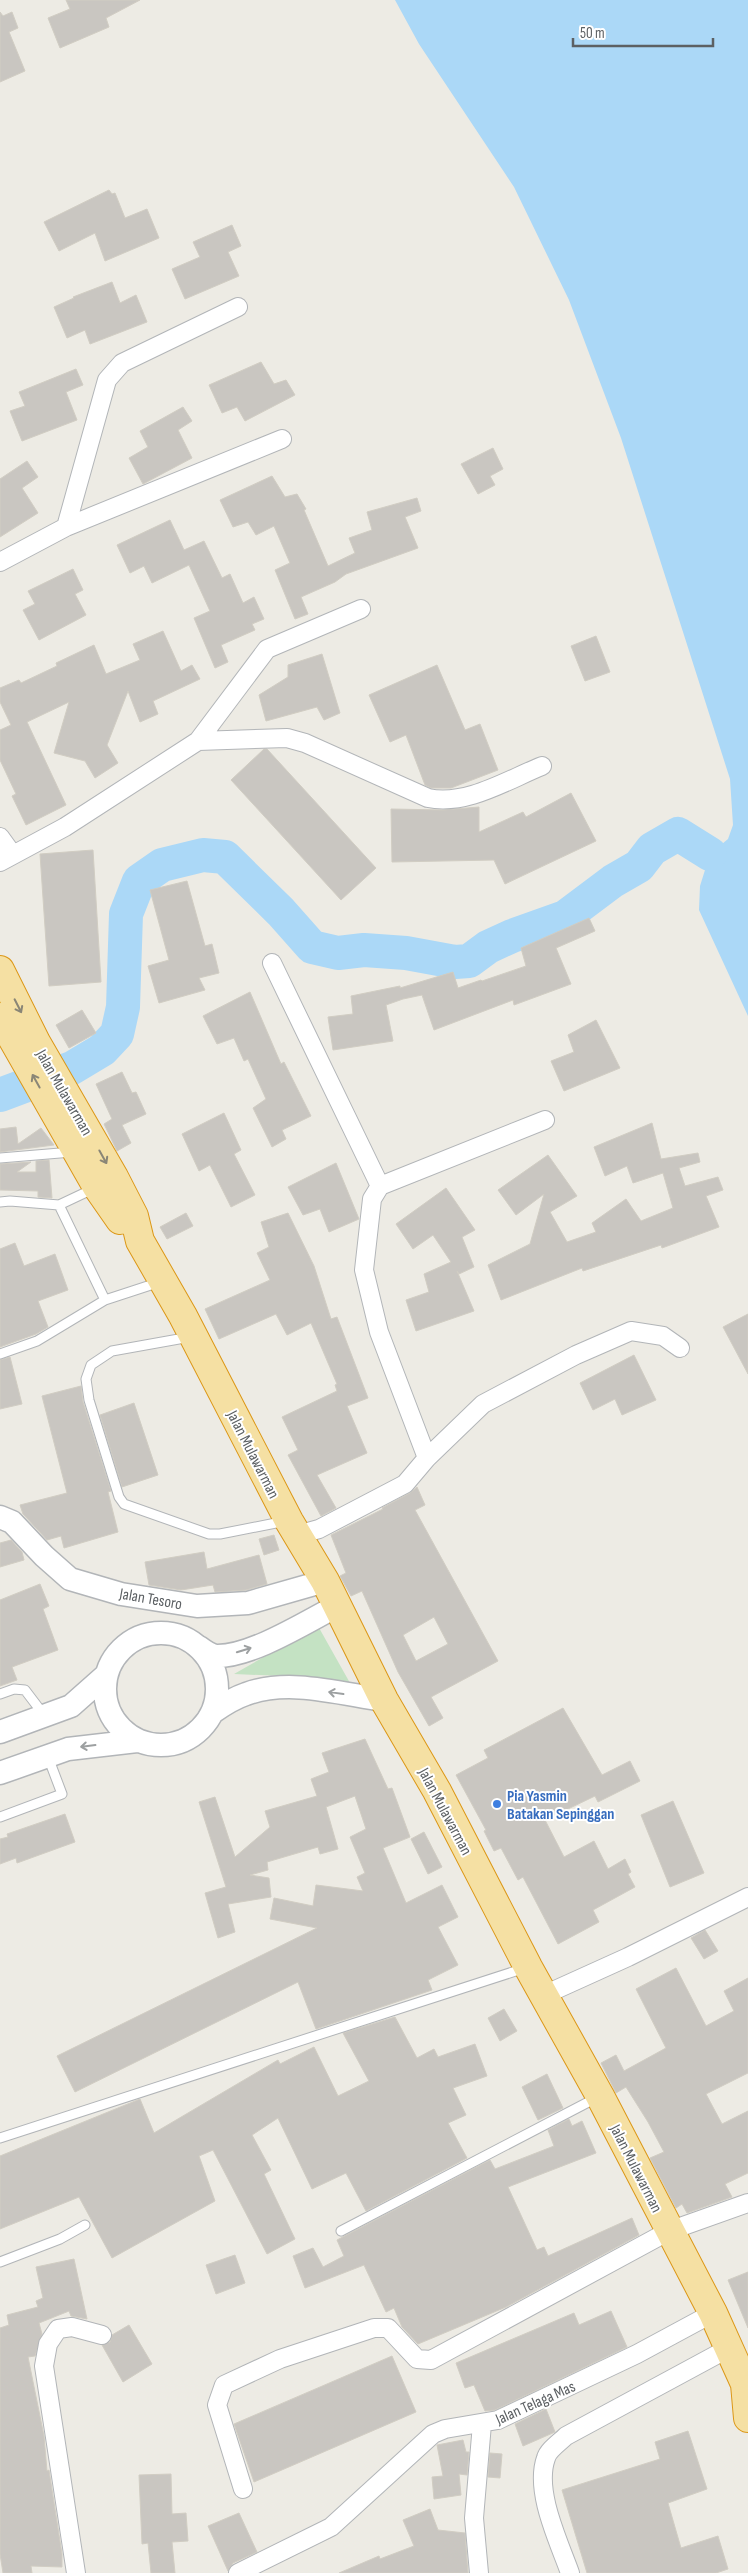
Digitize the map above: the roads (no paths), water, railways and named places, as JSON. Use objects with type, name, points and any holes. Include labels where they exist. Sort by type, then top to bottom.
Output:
[{"type":"highway","name":"Jalan Mulawarman","points":[[0,970],[28,1047],[61,1105],[134,1216],[140,1241]]},
{"type":"highway","name":"Jalan Mulawarman","points":[[0,1017],[28,1047]]},
{"type":"highway","name":"Jalan Mulawarman","points":[[61,1105],[77,1152],[97,1187],[120,1220],[140,1241],[193,1336],[293,1528],[325,1581],[384,1700],[437,1790],[528,1967],[600,2096],[713,2313],[746,2386],[748,2418]]},
{"type":"street","points":[[66,527],[107,380],[122,363],[238,308]]},
{"type":"street","points":[[0,562],[66,527],[282,439]]},
{"type":"street","points":[[0,837],[7,858],[65,827],[198,741],[267,649],[361,609]]},
{"type":"street","points":[[198,741],[287,738],[305,743],[428,798],[443,801],[460,800],[542,766]]},
{"type":"street","points":[[272,963],[380,1186]]},
{"type":"street","points":[[427,1458],[379,1332],[364,1270],[372,1199],[380,1186],[546,1120]]},
{"type":"street","points":[[293,1528],[319,1529],[405,1484],[427,1458],[483,1404],[576,1355],[631,1331],[663,1336],[680,1348]]},
{"type":"street","name":"Jalan Tesoro","points":[[0,1517],[12,1522],[44,1556],[70,1579],[122,1594],[197,1606],[248,1604],[325,1581]]},
{"type":"street","points":[[198,1647],[208,1657],[216,1677],[217,1698],[213,1712],[203,1727],[189,1739],[172,1745],[154,1746],[137,1741],[120,1730],[110,1714],[104,1695],[106,1675],[114,1657],[127,1644],[144,1635],[163,1632],[182,1637],[214,1656],[241,1651],[273,1639],[338,1606]]},
{"type":"street","points":[[0,1732],[71,1706],[106,1675]]},
{"type":"street","points":[[213,1712],[246,1694],[262,1690],[294,1688],[384,1700]]},
{"type":"street","points":[[0,1773],[68,1749],[137,1741]]},
{"type":"street","points":[[544,1995],[628,1957],[748,1897]]},
{"type":"street","points":[[243,2488],[217,2405],[224,2385],[280,2360],[374,2328],[388,2328],[417,2359],[431,2360],[670,2231],[748,2203]]},
{"type":"street","name":"Jalan Telaga Mas","points":[[238,2573],[332,2527],[433,2434],[445,2429],[498,2420],[637,2354],[713,2313]]},
{"type":"street","points":[[76,2573],[44,2366],[48,2344],[58,2329],[72,2327],[102,2335]]},
{"type":"street","points":[[570,2573],[546,2502],[542,2474],[546,2456],[566,2436],[728,2348]]},
{"type":"street","points":[[479,2573],[474,2518],[482,2424]]},
{"type":"lane","points":[[0,1158],[77,1152]]},
{"type":"lane","points":[[0,1202],[17,1201],[59,1206],[97,1187]]},
{"type":"lane","points":[[59,1206],[105,1300]]},
{"type":"lane","points":[[0,1354],[37,1341],[105,1300],[162,1281]]},
{"type":"lane","points":[[193,1336],[112,1351],[95,1360],[91,1365],[86,1379],[89,1400],[119,1497],[124,1504],[209,1534],[293,1528]]},
{"type":"lane","points":[[0,1694],[14,1689],[25,1690],[44,1716]]},
{"type":"lane","points":[[0,1817],[62,1794],[48,1757]]},
{"type":"lane","points":[[0,2138],[528,1967]]},
{"type":"lane","points":[[341,2231],[600,2096]]},
{"type":"lane","points":[[0,2262],[60,2238],[85,2225]]},
{"type":"water","points":[[395,0],[748,0],[748,1016],[699,910],[700,886],[710,854],[728,839],[733,825],[730,779],[621,438],[569,300],[514,187],[419,44]]},
{"type":"waterway","points":[[0,1095],[72,1068],[102,1050],[117,1034],[123,1007],[126,914],[139,881],[162,865],[203,855],[225,857],[281,912],[312,947],[338,953],[364,950],[406,953],[455,962],[469,961],[488,947],[512,936],[565,917],[613,881],[639,866],[652,849],[678,834],[710,854]]},
{"type":"place","name":"Pia Yasmin Batakan Sepinggan","points":[[497,1804]]}]
